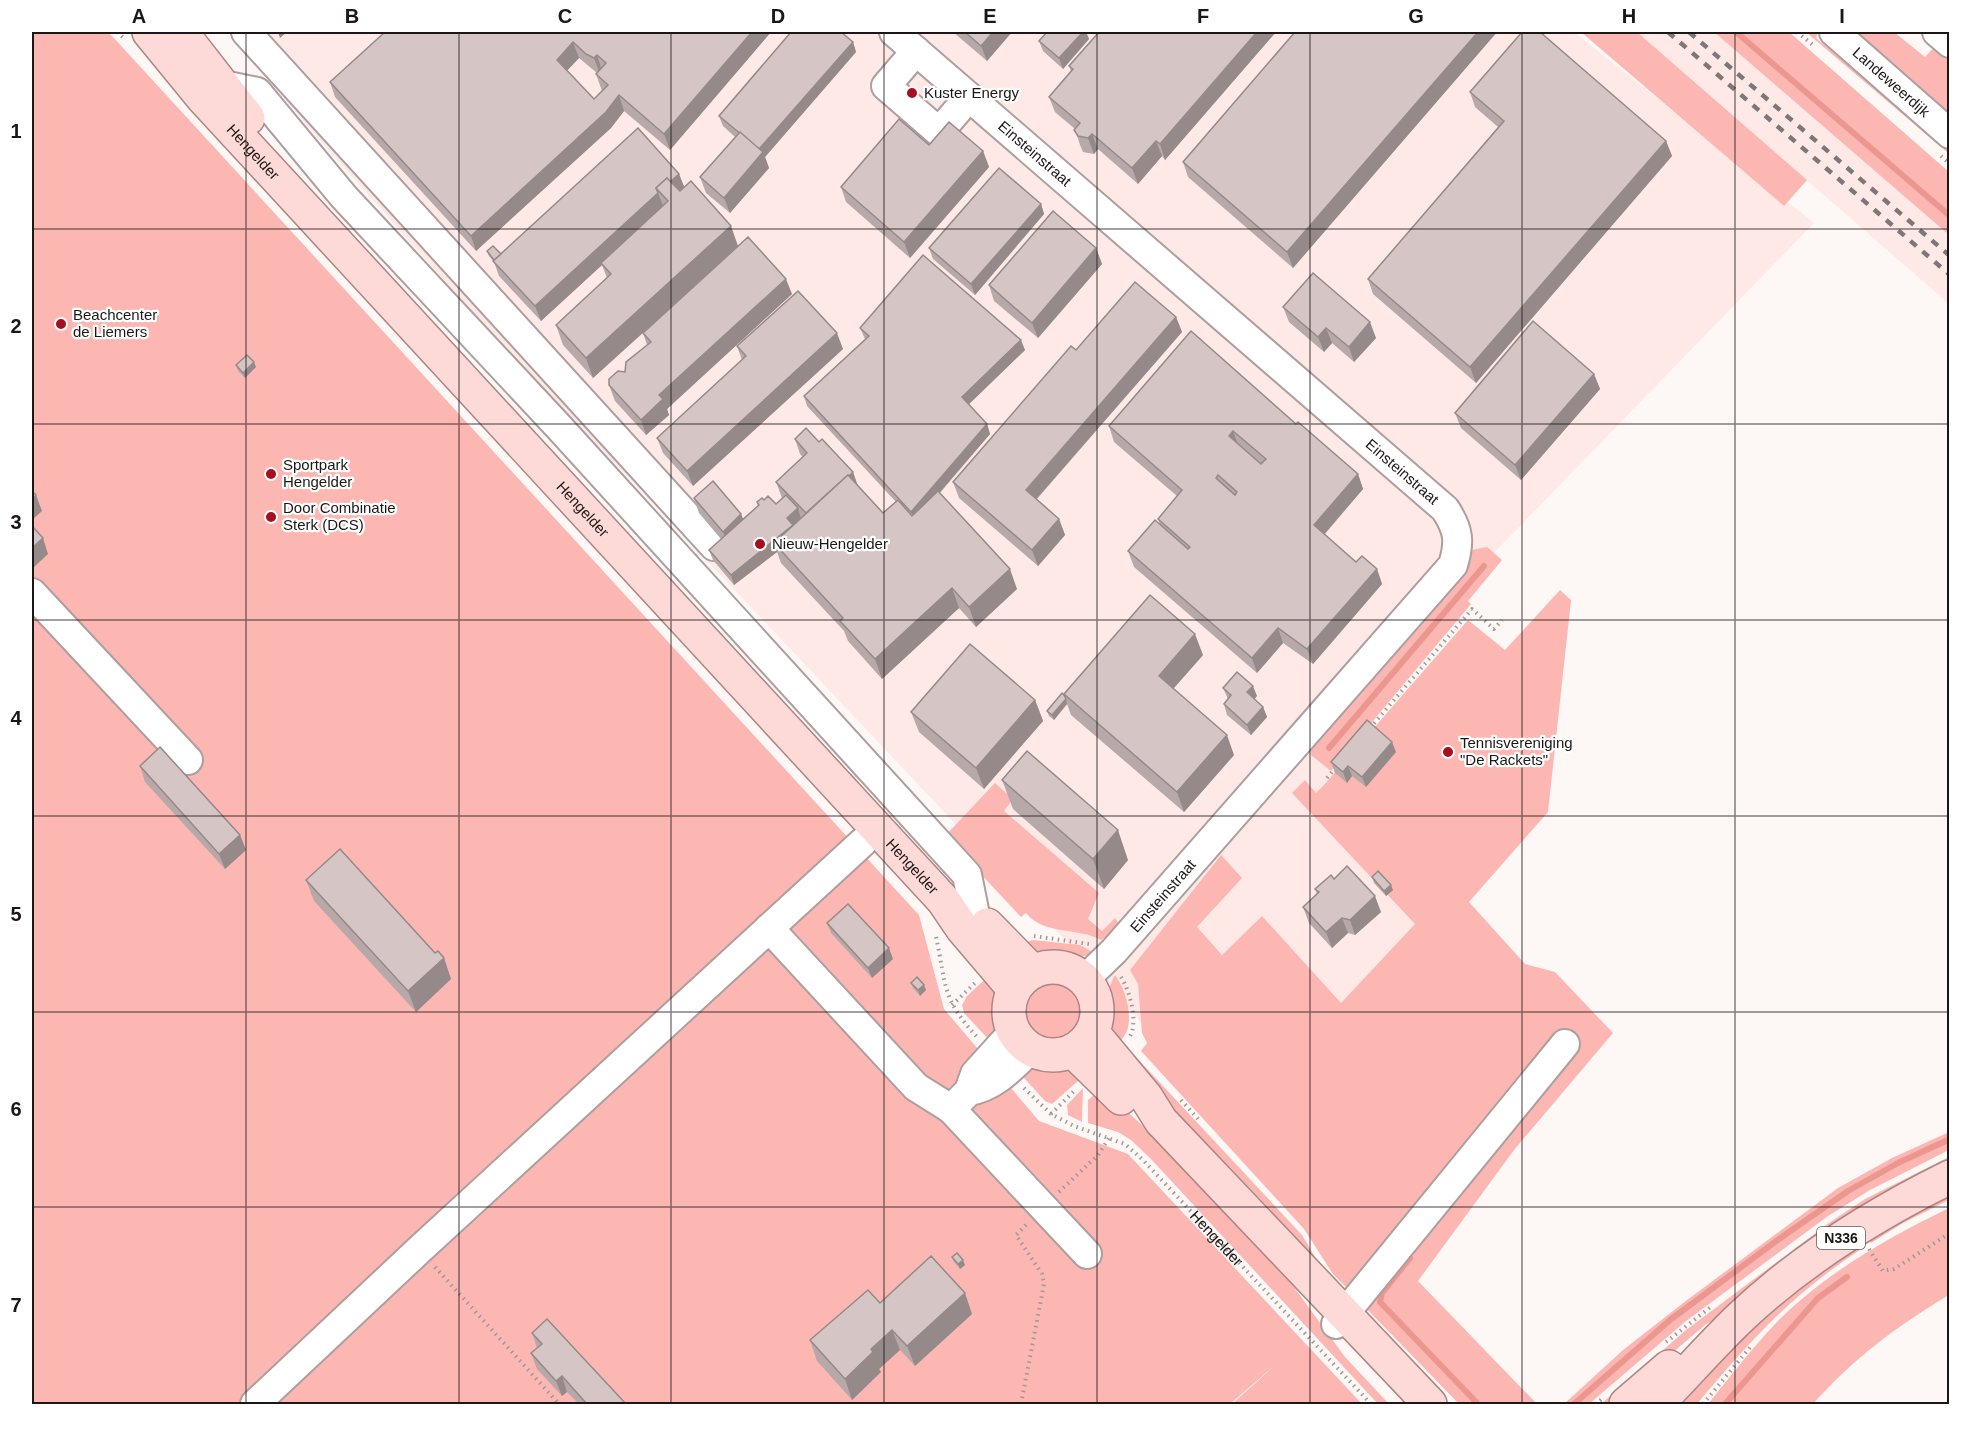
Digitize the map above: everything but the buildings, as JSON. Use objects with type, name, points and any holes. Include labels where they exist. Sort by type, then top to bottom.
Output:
[{"type":"main road","name":"Hengelder","points":[[149,32],[203,98],[943,900],[962,928],[1013,969]]},
{"type":"main road","name":"Hengelder","points":[[181,32],[325,214],[950,891],[974,910],[1013,969]]},
{"type":"main road","points":[[1054,966],[1096,969],[1092,988],[1098,1010],[1093,1053],[1047,1055],[1011,1051],[1008,1010],[1013,969],[1054,966]]},
{"type":"main road","name":"Hengelder","points":[[1093,1053],[1124,1101],[1154,1126],[1340,1319],[1430,1404]]},
{"type":"main road","name":"N336","points":[[1657,1404],[1748,1330],[1796,1271],[1839,1239],[1890,1207],[1950,1177]]},
{"type":"main road","name":"Hengelder","points":[[1340,1319],[1406,1404]]},
{"type":"main road","name":"N336","points":[[1626,1404],[1708,1331],[1748,1330]]},
{"type":"street","points":[[246,32],[316,106],[456,265],[714,546]]},
{"type":"street","name":"Einsteinstraat","points":[[894,32],[1445,509],[1456,525],[1459,543],[1453,565],[1096,969]]},
{"type":"street","name":"Landeweerdijk","points":[[1834,32],[1949,152]]},
{"type":"street","points":[[1936,32],[1950,43]]},
{"type":"street","points":[[916,51],[886,86],[939,132],[969,97]]},
{"type":"street","points":[[223,85],[257,92],[290,129],[344,197],[558,426],[967,875],[974,910]]},
{"type":"street","points":[[290,129],[316,106]]},
{"type":"street","points":[[429,289],[456,265]]},
{"type":"street","points":[[510,375],[535,351]]},
{"type":"street","points":[[558,426],[582,402]]},
{"type":"street","points":[[658,536],[683,512]]},
{"type":"street","points":[[32,593],[188,760]]},
{"type":"street","points":[[255,1404],[863,842]]},
{"type":"street","points":[[769,928],[916,1087],[960,1100],[1043,1208],[1087,1254]]},
{"type":"street","points":[[1340,1319],[1565,1044]]},
{"type":"street","points":[[960,1100],[975,1074],[1011,1051]]},
{"type":"path","points":[[1365,734],[1472,609],[1494,629],[1502,620]]},
{"type":"path","points":[[1327,778],[1342,760]]},
{"type":"path","name":"Hengelder","points":[[934,932],[943,981],[952,1005],[1011,1051],[1051,1114],[1074,1126],[1125,1144],[1143,1160],[1371,1404]]},
{"type":"path","points":[[952,1005],[1013,969],[1029,934],[1087,942],[1096,969],[1128,988],[1132,1036],[1093,1053],[1051,1114]]},
{"type":"path","points":[[1021,1404],[1044,1284],[1042,1274],[1016,1235],[1098,1155],[1109,1138]]},
{"type":"path","points":[[1869,1248],[1883,1271],[1894,1269],[1950,1233]]},
{"type":"path","points":[[1859,1254],[1879,1242]]},
{"type":"path","points":[[419,1250],[559,1404]]},
{"type":"path","points":[[1703,1404],[1748,1330]]},
{"type":"shaded area","name":"Sportpark Hengelder","points":[[35,32],[107,32],[112,36],[919,915],[944,1009],[1039,1121],[1128,1154],[1362,1404],[1232,1404],[1273,1367],[1230,1404],[32,1404],[32,34]]},
{"type":"shaded area","points":[[230,32],[1574,32],[1814,223],[1486,561],[1349,746],[1541,1018],[1341,1255],[1118,996],[475,315],[310,129]]},
{"type":"shaded area","points":[[1581,32],[1637,32],[1807,180],[1784,206]]},
{"type":"shaded area","points":[[1637,32],[1714,32],[1949,235],[1949,304]]},
{"type":"shaded area","points":[[1714,32],[1789,32],[1949,172],[1949,235]]},
{"type":"shaded area","points":[[1806,32],[1818,32],[1816,38],[1859,74],[1863,71],[1949,145],[1947,152]]},
{"type":"shaded area","points":[[1847,32],[1894,32],[1925,57],[1937,44],[1949,55],[1949,120]]},
{"type":"shaded area","points":[[1487,547],[1502,560],[1468,601],[1471,604],[1331,771],[1311,755],[1312,739],[1471,550]]},
{"type":"shaded area","points":[[1560,590],[1571,600],[1548,812],[1469,902],[1525,964],[1555,972],[1613,1033],[1514,1150],[1418,1281],[1537,1404],[1459,1404],[1362,1304],[1512,1113],[1577,1036],[1570,1029],[1551,1049],[1350,1291],[1333,1274],[1304,1229],[1141,1051],[1147,1043],[1142,1033],[1138,984],[1130,970],[1221,855],[1242,878],[1197,927],[1222,955],[1262,916],[1341,1003],[1415,924],[1292,793],[1305,780],[1316,793],[1468,620],[1505,650]]},
{"type":"shaded area","points":[[995,783],[1013,799],[1004,811],[1099,893],[1088,919],[1102,931],[1115,918],[1119,924],[1110,939],[1107,936],[1101,940],[1082,933],[1051,928],[1033,920],[1026,913],[1021,917],[945,836]]},
{"type":"shaded area","points":[[1033,940],[1080,945],[1094,953],[1077,958],[1040,956],[1025,942]]},
{"type":"shaded area","points":[[993,972],[998,990],[1000,1017],[992,1043],[964,1013],[962,1005],[967,996]]},
{"type":"shaded area","points":[[1115,975],[1125,995],[1129,1019],[1126,1033],[1113,1048],[1106,1011],[1108,993]]},
{"type":"shaded area","points":[[1054,981],[1065,983],[1078,994],[1083,1010],[1081,1021],[1070,1034],[1054,1039],[1043,1037],[1030,1026],[1025,1010],[1027,999],[1038,986]]},
{"type":"shaded area","points":[[1135,1056],[1302,1235],[1328,1279],[1128,1064]]},
{"type":"shaded area","points":[[1034,1063],[1067,1064],[1087,1073],[1052,1104],[1045,1101],[1016,1069]]},
{"type":"shaded area","points":[[1083,1088],[1082,1122],[1068,1115],[1067,1105]]},
{"type":"shaded area","points":[[1102,1088],[1175,1156],[1288,1279],[1345,1357],[1389,1404],[1378,1404],[1131,1140],[1118,1132],[1088,1123],[1088,1100]]},
{"type":"shaded area","points":[[1949,1132],[1949,1150],[1870,1190],[1828,1216],[1686,1321],[1589,1404],[1564,1404],[1623,1350],[1838,1188],[1892,1158]]},
{"type":"shaded area","points":[[1949,1157],[1949,1167],[1705,1325],[1612,1404],[1601,1404],[1686,1330],[1829,1223],[1865,1199]]},
{"type":"shaded area","points":[[1949,1190],[1949,1200],[1903,1223],[1871,1243],[1868,1238]]},
{"type":"shaded area","points":[[1949,1208],[1949,1295],[1860,1357],[1813,1404],[1708,1404],[1776,1323],[1815,1288],[1881,1244]]},
{"type":"shaded area","points":[[1857,1244],[1860,1250],[1792,1302],[1753,1340],[1697,1404],[1665,1404],[1727,1343]]},
{"type":"waterway","points":[[1736,32],[1950,216]]},
{"type":"waterway","points":[[1329,748],[1484,566]]},
{"type":"waterway","points":[[1574,1404],[1670,1320],[1779,1239],[1848,1191],[1898,1163],[1950,1139]]},
{"type":"waterway","points":[[1410,1258],[1382,1293],[1380,1302],[1478,1404]]},
{"type":"waterway","points":[[1725,1404],[1818,1298],[1847,1277]]},
{"type":"railway","points":[[1668,32],[1950,275]]},
{"type":"railway","points":[[1689,32],[1950,256]]},
{"type":"place","name":"Kuster Energy","points":[[912,93]]},
{"type":"place","name":"Beachcenter de Liemers","points":[[61,324]]},
{"type":"place","name":"Sportpark Hengelder","points":[[271,474]]},
{"type":"place","name":"Door Combinatie Sterk (DCS)","points":[[271,517]]},
{"type":"place","name":"Nieuw-Hengelder","points":[[760,544]]},
{"type":"place","name":"Tennisvereniging \"De Rackets\"","points":[[1448,752]]}]
